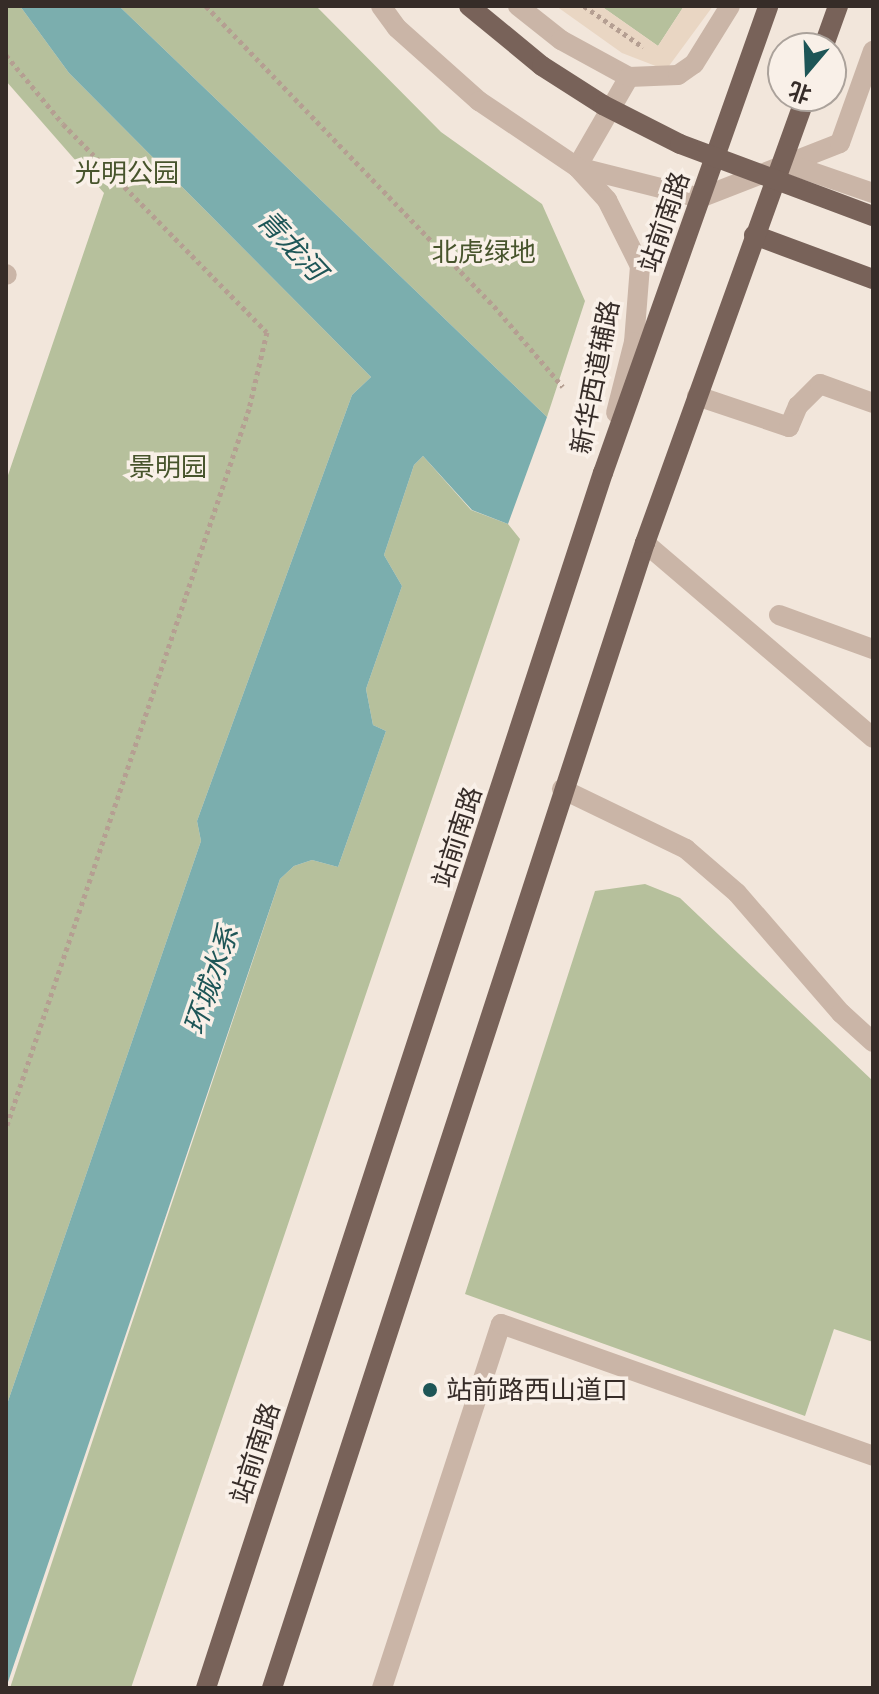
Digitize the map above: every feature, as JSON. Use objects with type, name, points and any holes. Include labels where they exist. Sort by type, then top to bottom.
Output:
[{"type":"main road","points":[[469,6],[542,66],[603,105],[680,144],[873,216]]},
{"type":"main road","name":"站前南路","points":[[206,1688],[603,473],[768,6]]},
{"type":"main road","points":[[829,32],[838,6]]},
{"type":"main road","points":[[272,1688],[562,789],[645,543],[800,112]]},
{"type":"main road","points":[[754,235],[873,279]]},
{"type":"street","points":[[381,6],[397,28],[479,101],[577,167],[700,198],[783,162],[840,143],[873,51]]},
{"type":"street","points":[[518,6],[561,40],[629,77],[678,75],[694,64],[730,6]]},
{"type":"street","points":[[577,167],[629,77]]},
{"type":"street","points":[[783,162],[873,193]]},
{"type":"street","name":"新华西道辅路","points":[[577,167],[607,200],[640,266],[634,342],[603,473]]},
{"type":"street","points":[[697,396],[789,427],[798,406],[820,384],[873,403]]},
{"type":"street","points":[[645,543],[872,736]]},
{"type":"street","points":[[779,615],[873,649]]},
{"type":"street","points":[[562,789],[686,849],[737,893],[841,1013],[873,1042]]},
{"type":"street","points":[[382,1688],[501,1324],[873,1456]]},
{"type":"path","points":[[206,6],[494,306],[563,387]]},
{"type":"path","points":[[584,6],[651,52]]},
{"type":"path","points":[[6,55],[63,124],[267,332],[249,409],[6,1128]]},
{"type":"green space","name":"景明园","points":[[6,6],[20,6],[69,73],[371,377],[352,395],[197,821],[201,841],[6,1407],[6,481],[104,193],[6,81]]},
{"type":"green space","name":"北虎绿地","points":[[119,6],[316,6],[441,132],[542,204],[585,301],[547,417]]},
{"type":"green space","points":[[601,6],[684,6],[658,46]]},
{"type":"green space","points":[[423,456],[471,510],[508,524],[520,539],[131,1688],[10,1688],[280,879],[294,866],[312,860],[338,867],[386,731],[373,725],[366,689],[402,586],[384,555],[414,465]]},
{"type":"green space","points":[[645,884],[680,898],[873,1081],[873,1342],[834,1329],[805,1416],[465,1294],[595,891]]},
{"type":"shaded area","points":[[556,6],[601,6],[658,46],[684,6],[713,6],[666,70],[622,53]]},
{"type":"water","points":[[20,6],[119,6],[547,417],[508,524],[472,510],[423,456],[414,465],[384,555],[402,586],[366,689],[373,725],[386,731],[338,867],[312,860],[294,866],[280,879],[6,1688],[6,1407],[201,841],[197,821],[352,395],[371,377],[69,73]]},
{"type":"place","name":"站前路西山道口","points":[[430,1390]]},
{"type":"park label","name":"光明公园","points":[[127,173]]},
{"type":"water label","name":"青龙河","points":[[292,245]]},
{"type":"water label","name":"环城水系","points":[[211,980]]}]
